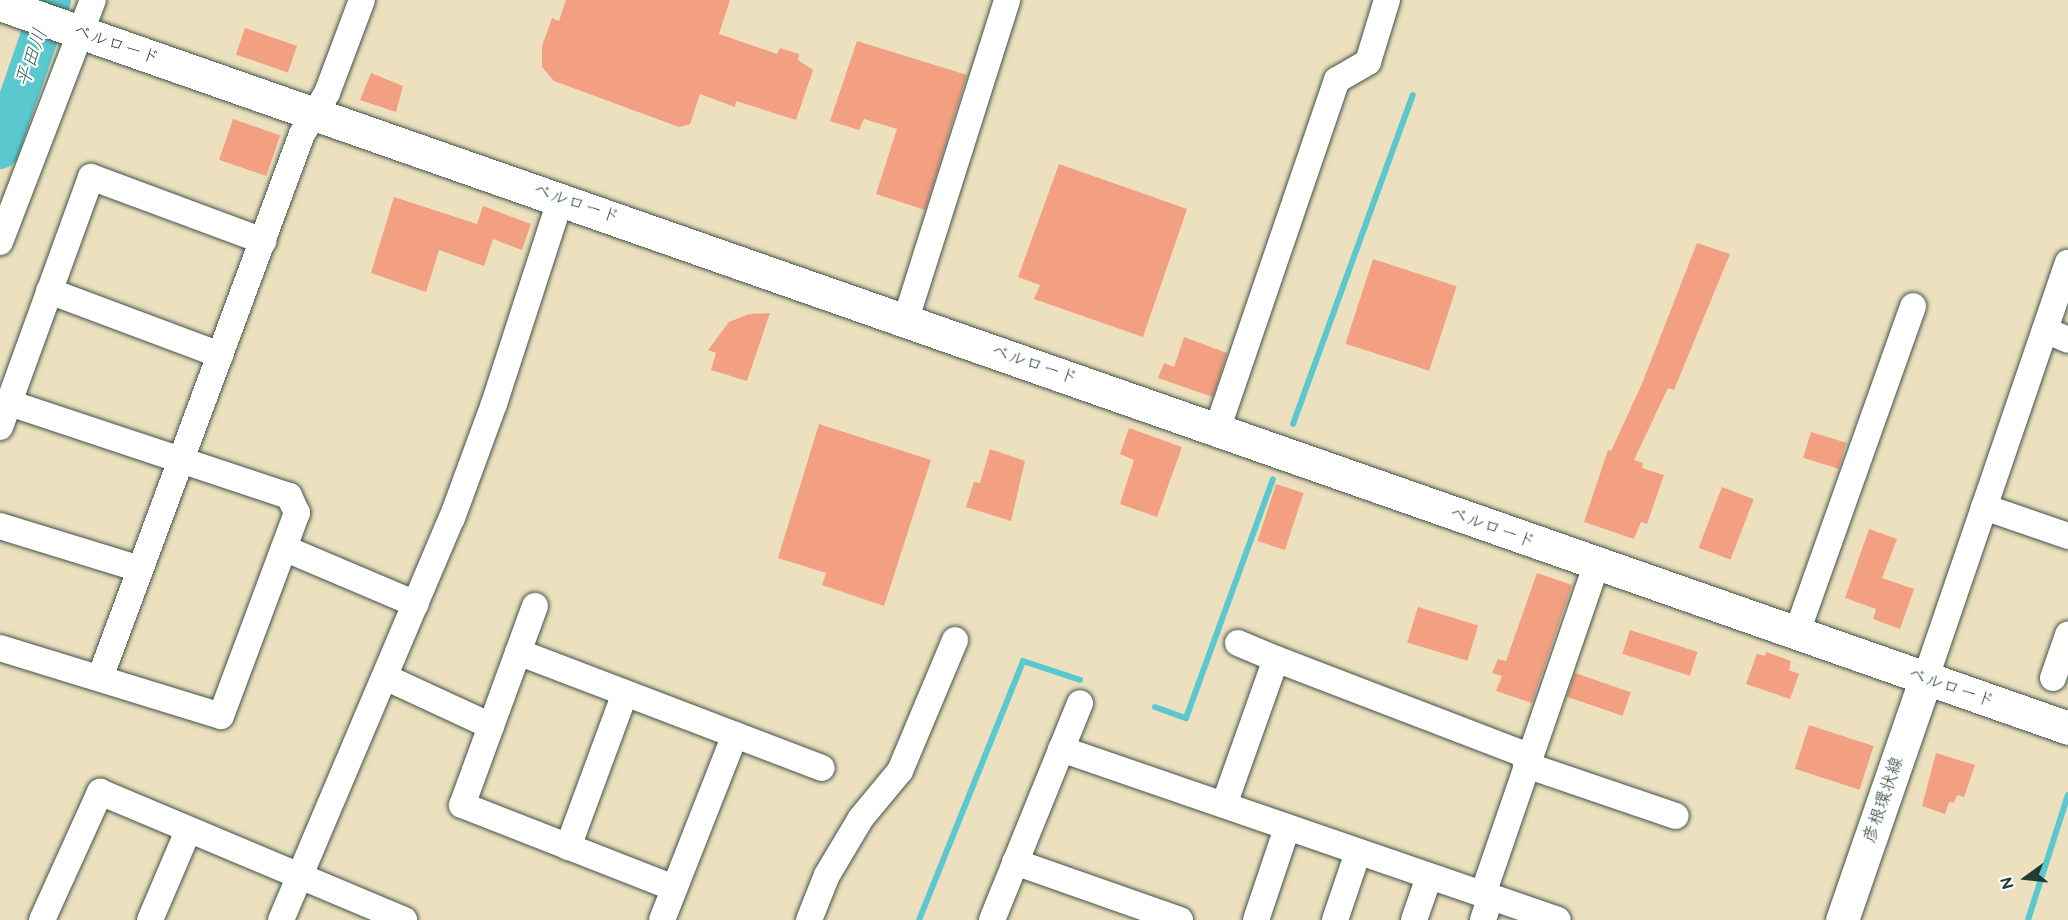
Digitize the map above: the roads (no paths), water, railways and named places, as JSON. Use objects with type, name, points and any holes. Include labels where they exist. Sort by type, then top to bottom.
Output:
[{"type":"main road","name":"ベルロード","points":[[11,6],[313,114],[906,319],[1596,565],[2068,728]]},
{"type":"main road","name":"彦根環状線","points":[[1842,920],[1925,680]]},
{"type":"street","points":[[0,242],[74,30],[93,0]]},
{"type":"street","points":[[100,678],[302,134],[327,93],[362,0]]},
{"type":"street","points":[[906,319],[1007,0]]},
{"type":"street","points":[[1217,430],[1337,80],[1368,62],[1387,0]]},
{"type":"street","points":[[0,427],[91,177],[263,241]]},
{"type":"street","points":[[281,920],[297,876],[416,604],[494,404],[561,198]]},
{"type":"street","points":[[1925,680],[2068,263]]},
{"type":"street","points":[[49,291],[220,356]]},
{"type":"street","points":[[1796,635],[1913,306]]},
{"type":"street","points":[[2045,330],[2068,340]]},
{"type":"street","points":[[0,648],[221,716],[297,513],[289,496],[9,403]]},
{"type":"street","points":[[1984,507],[2068,536]]},
{"type":"street","points":[[0,526],[140,569]]},
{"type":"street","points":[[284,548],[416,604]]},
{"type":"street","points":[[1485,904],[1528,761],[1596,565]]},
{"type":"street","points":[[535,606],[462,805],[675,888]]},
{"type":"street","points":[[2053,678],[2068,635]]},
{"type":"street","points":[[809,920],[827,875],[861,818],[900,771],[954,640]]},
{"type":"street","points":[[1238,643],[1528,761],[1676,816]]},
{"type":"street","points":[[518,652],[822,768]]},
{"type":"street","points":[[1224,805],[1276,659]]},
{"type":"street","points":[[385,677],[491,726]]},
{"type":"street","points":[[568,847],[626,693]]},
{"type":"street","points":[[992,920],[1080,703]]},
{"type":"street","points":[[662,920],[735,735]]},
{"type":"street","points":[[1061,749],[1429,877],[1485,904],[1558,920]]},
{"type":"street","points":[[42,920],[100,792],[404,920]]},
{"type":"street","points":[[1256,920],[1287,828]]},
{"type":"street","points":[[150,920],[188,831]]},
{"type":"street","points":[[1335,920],[1358,852]]},
{"type":"street","points":[[1015,862],[1180,920]]},
{"type":"street","points":[[1414,920],[1429,877]]},
{"type":"waterway","name":"平田川","points":[[0,150],[52,0]]},
{"type":"waterway","points":[[1293,424],[1413,95]]},
{"type":"waterway","points":[[1155,707],[1186,718],[1273,479]]},
{"type":"waterway","points":[[919,920],[1023,661],[1080,680]]},
{"type":"waterway","points":[[2028,920],[2068,795]]}]
